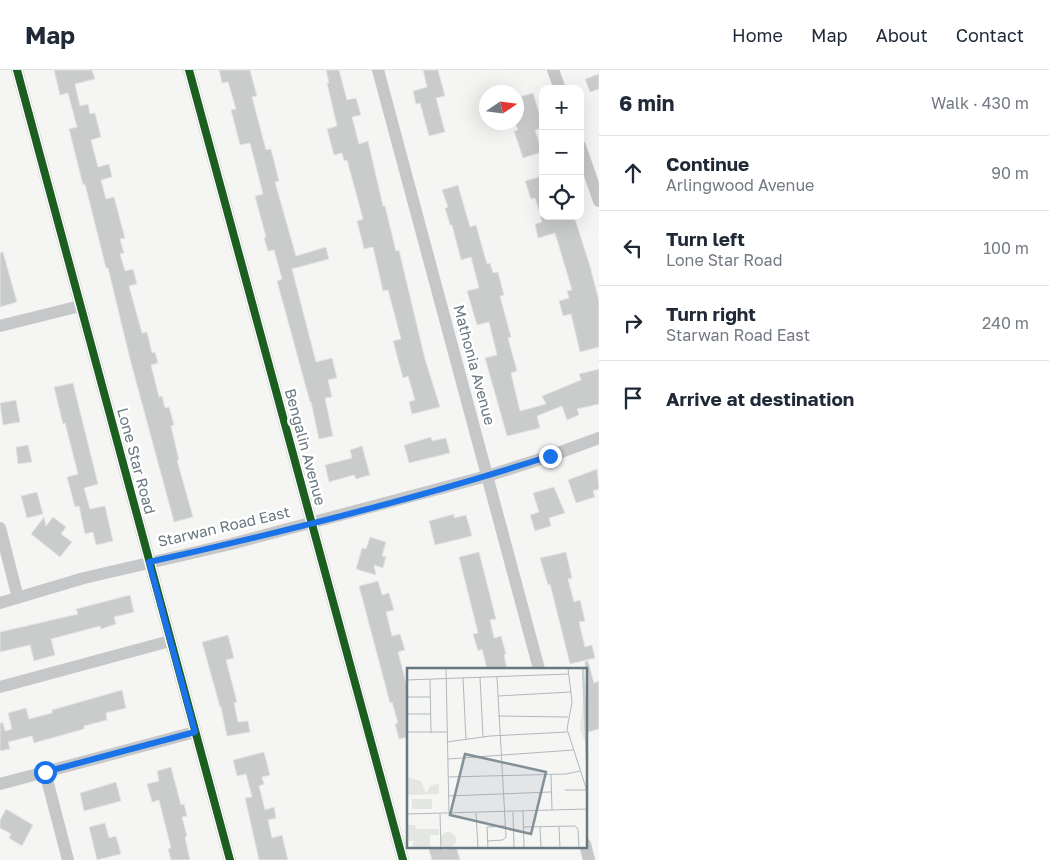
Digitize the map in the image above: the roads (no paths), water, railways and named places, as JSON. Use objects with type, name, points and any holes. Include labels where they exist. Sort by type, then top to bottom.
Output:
[{"type":"street","name":"Lone Star Road","points":[[17,70],[230,860]]},
{"type":"street","name":"Bengalin Avenue","points":[[189,70],[403,860]]},
{"type":"street","name":"Mathonia Avenue","points":[[378,70],[539,668]]},
{"type":"street","points":[[553,70],[559,85]]},
{"type":"street","points":[[584,158],[599,201]]},
{"type":"street","points":[[0,326],[80,306]]},
{"type":"street","name":"Starwan Road East","points":[[0,603],[84,578],[231,544],[487,476],[599,438]]},
{"type":"street","points":[[0,528],[18,598]]},
{"type":"street","points":[[0,687],[170,641]]},
{"type":"street","points":[[0,784],[195,732]]},
{"type":"street","points":[[45,772],[68,860]]}]
